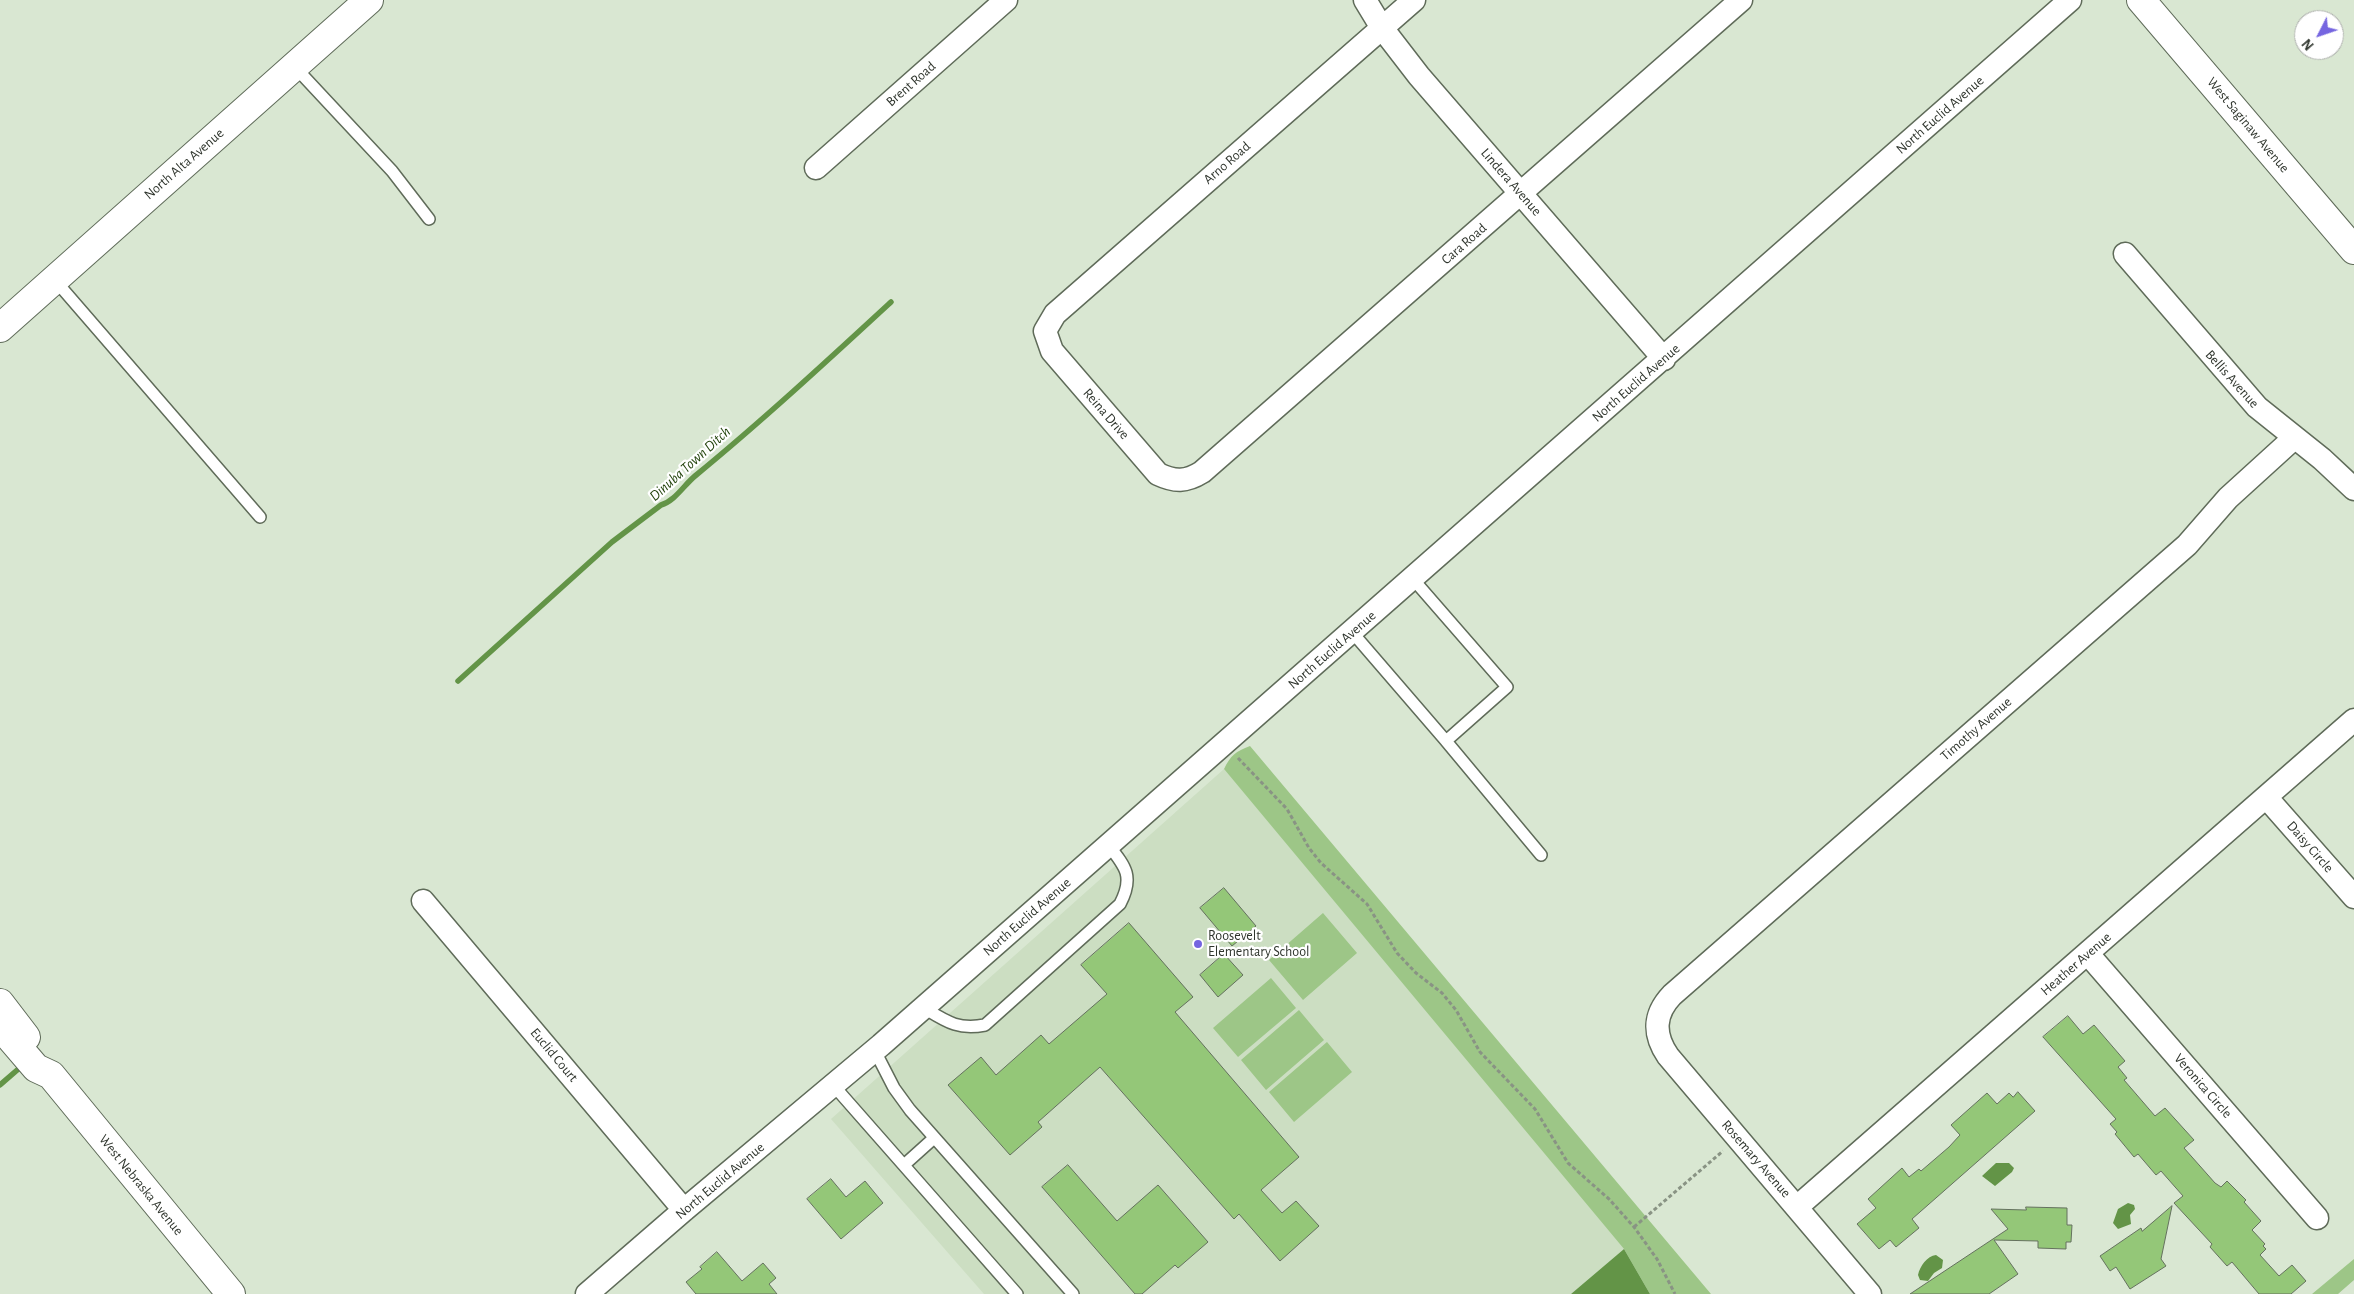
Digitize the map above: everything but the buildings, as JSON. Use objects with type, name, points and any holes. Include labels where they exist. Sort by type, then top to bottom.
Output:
[{"type":"street","name":"North Alta Avenue","points":[[0,328],[369,0]]},
{"type":"street","name":"Brent Road","points":[[816,168],[1006,0]]},
{"type":"street","name":"Lindera Avenue","points":[[1365,0],[1382,28],[1419,76],[1664,358]]},
{"type":"street","name":"Arno Road","points":[[1045,331],[1055,314],[1414,0]]},
{"type":"street","name":"Cara Road","points":[[1182,481],[1193,478],[1202,472],[1741,0]]},
{"type":"street","name":"North Euclid Avenue","points":[[587,1294],[684,1210],[875,1051],[2070,0]]},
{"type":"street","name":"West Saginaw Avenue","points":[[2141,0],[2354,250]]},
{"type":"street","name":"Bellis Avenue","points":[[2124,254],[2257,408],[2322,459],[2354,489]]},
{"type":"street","name":"Reina Drive","points":[[1045,331],[1052,351],[1158,474],[1182,481]]},
{"type":"street","name":"Timothy Avenue","points":[[1658,1018],[1665,1002],[1672,995],[2187,545],[2228,498],[2294,438]]},
{"type":"street","name":"Heather Avenue","points":[[1798,1207],[2354,720]]},
{"type":"street","name":"Daisy Circle","points":[[2266,797],[2354,897]]},
{"type":"street","name":"Euclid Court","points":[[423,901],[684,1210]]},
{"type":"street","name":"Veronica Circle","points":[[2088,954],[2317,1218]]},
{"type":"street","name":"West Nebraska Avenue","points":[[0,1003],[47,1060],[51,1075],[231,1294]]},
{"type":"street","name":"Rosemary Avenue","points":[[1658,1018],[1657,1028],[1662,1047],[1870,1294]]},
{"type":"street","name":"West Nebraska Avenue","points":[[0,1026],[36,1068],[51,1075]]},
{"type":"lane","points":[[294,66],[392,172],[429,219]]},
{"type":"lane","points":[[54,279],[260,517]]},
{"type":"lane","points":[[1413,579],[1507,687],[1446,741]]},
{"type":"lane","points":[[1352,632],[1541,855]]},
{"type":"lane","points":[[924,1008],[949,1023],[968,1028],[985,1025],[1120,904],[1127,890],[1126,871],[1109,846]]},
{"type":"lane","points":[[875,1051],[894,1088],[934,1138],[1073,1294]]},
{"type":"lane","points":[[834,1086],[1017,1294]]},
{"type":"lane","points":[[904,1165],[934,1138]]},
{"type":"path","points":[[1238,758],[1286,810],[1309,848],[1321,863],[1368,904],[1397,953],[1416,973],[1442,993],[1456,1010],[1480,1052],[1536,1109],[1568,1163],[1609,1198],[1634,1227],[1657,1260],[1676,1294]]},
{"type":"path","points":[[1634,1227],[1738,1138]]},
{"type":"shaded area","points":[[1250,746],[1711,1294],[1650,1294],[1624,1249],[1224,769],[1234,754]]},
{"type":"shaded area","name":"Roosevelt Elementary School","points":[[1224,769],[1624,1249],[1571,1294],[984,1294],[831,1119]]},
{"type":"shaded area","points":[[1323,913],[1357,953],[1303,1000],[1269,960]]},
{"type":"shaded area","points":[[1271,978],[1296,1008],[1238,1057],[1213,1028]]},
{"type":"shaded area","points":[[1299,1010],[1324,1040],[1266,1090],[1241,1060]]},
{"type":"shaded area","points":[[1327,1042],[1352,1072],[1294,1122],[1269,1092]]},
{"type":"shaded area","points":[[1996,1163],[2009,1163],[2014,1168],[2012,1172],[1995,1186],[1982,1176]]},
{"type":"shaded area","points":[[2128,1203],[2134,1205],[2135,1209],[2130,1215],[2131,1224],[2118,1229],[2113,1223],[2118,1209]]},
{"type":"shaded area","points":[[1624,1249],[1650,1294],[1571,1294]]},
{"type":"shaded area","points":[[1936,1255],[1943,1260],[1942,1268],[1934,1273],[1928,1281],[1920,1280],[1918,1275],[1920,1268],[1927,1259]]},
{"type":"shaded area","points":[[2354,1259],[2354,1280],[2338,1294],[2312,1294]]},
{"type":"waterway","name":"Dinuba Town Ditch","points":[[458,681],[612,542],[675,496],[695,476],[770,412],[891,302]]},
{"type":"waterway","name":"Dinuba Town Ditch","points":[[0,1085],[23,1065]]},
{"type":"place","name":"Roosevelt Elementary School","points":[[1198,944]]}]
